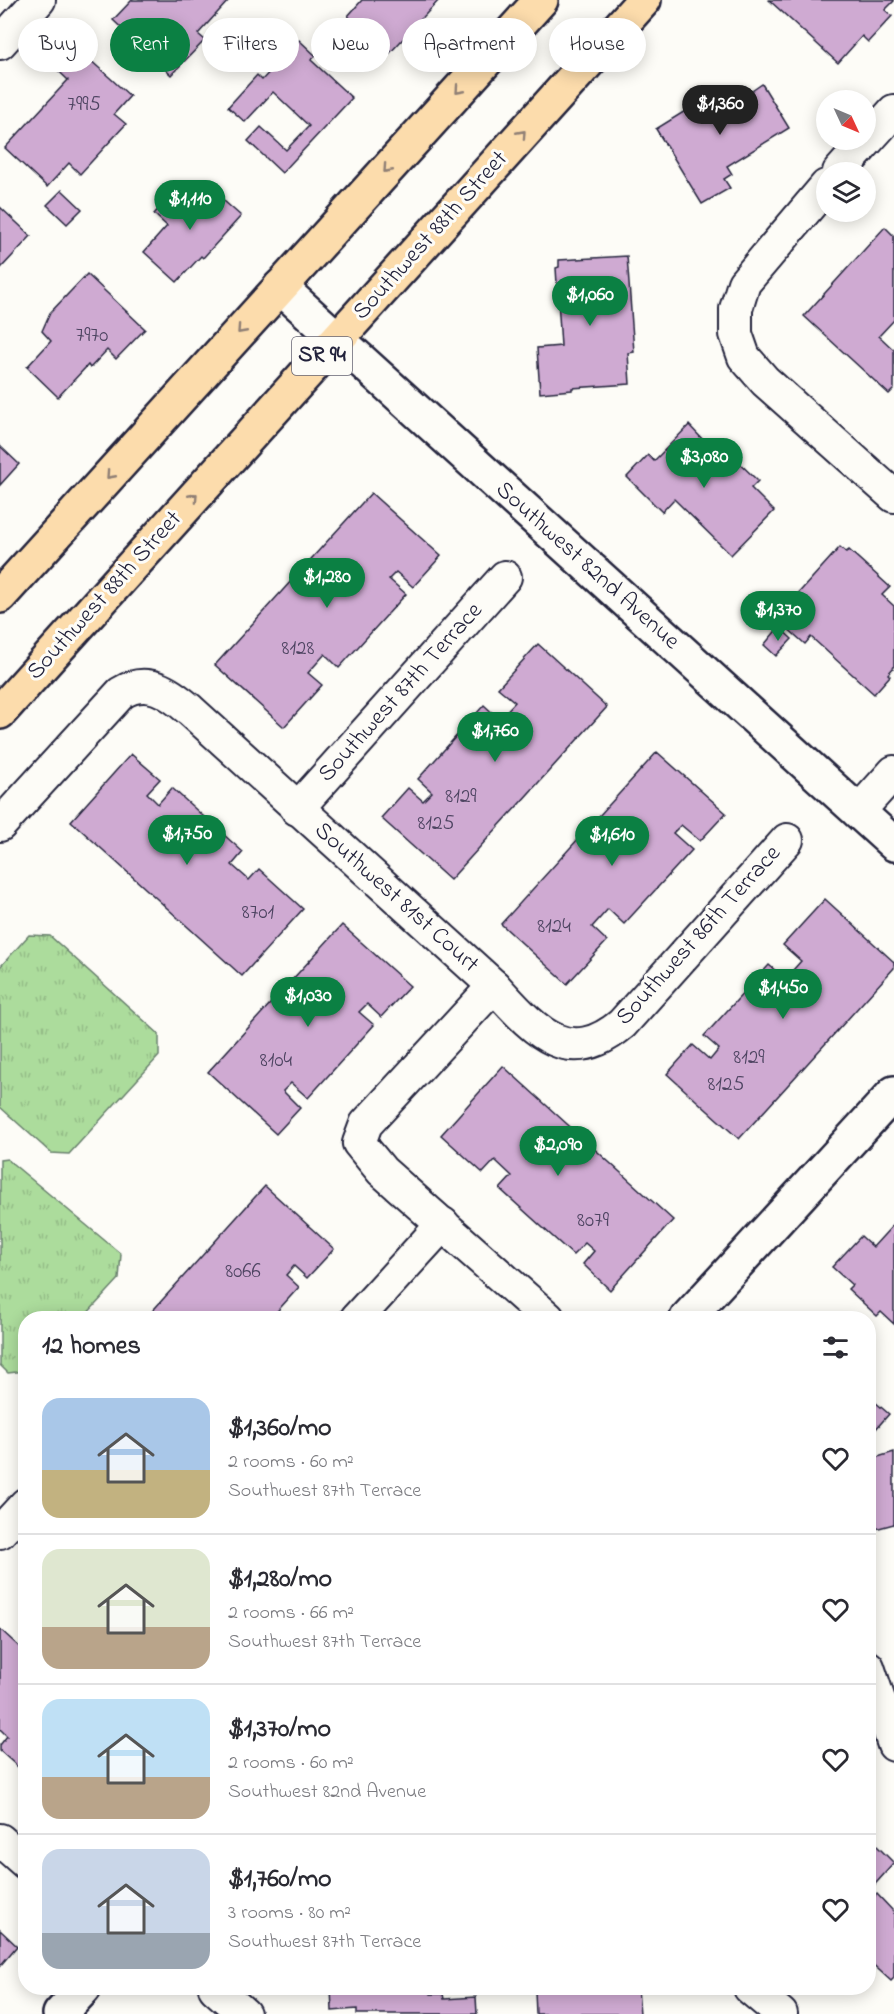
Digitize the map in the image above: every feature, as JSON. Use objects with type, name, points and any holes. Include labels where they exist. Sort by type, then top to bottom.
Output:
[{"type":"main road","points":[[0,596],[541,0]]},
{"type":"main road","name":"Southwest 88th Street","points":[[0,712],[644,0]]},
{"type":"street","points":[[0,43],[39,0]]},
{"type":"street","points":[[848,162],[894,111]]},
{"type":"street","points":[[816,198],[756,267],[738,298],[736,334],[739,348],[751,365],[894,496]]},
{"type":"street","name":"Southwest 82nd Avenue","points":[[280,287],[894,844]]},
{"type":"street","name":"Southwest 87th Terrace","points":[[297,809],[505,577]]},
{"type":"street","name":"Southwest 81st Court","points":[[0,825],[121,693],[139,685],[158,688],[178,700],[494,986]]},
{"type":"street","points":[[858,812],[894,772]]},
{"type":"street","name":"Southwest 86th Terrace","points":[[494,986],[543,1035],[578,1045],[599,1040],[622,1024],[787,840]]},
{"type":"street","points":[[494,986],[372,1117],[360,1137],[361,1148],[382,1171],[540,1311]]},
{"type":"street","points":[[693,1311],[894,1093]]},
{"type":"street","points":[[363,1311],[443,1224]]},
{"type":"street","points":[[0,1532],[18,1513]]},
{"type":"street","points":[[876,1691],[894,1744]]},
{"type":"street","points":[[0,1840],[18,1856]]},
{"type":"green space","points":[[29,935],[50,936],[159,1034],[159,1056],[69,1154],[51,1153],[0,1107],[0,967]]},
{"type":"green space","points":[[7,1159],[121,1254],[119,1279],[89,1311],[18,1311],[18,1372],[8,1373],[0,1365],[0,1160]]},
{"type":"building","points":[[132,0],[229,0],[213,18],[202,18],[202,30],[198,34],[202,37],[202,43],[190,55],[190,18],[115,18]]},
{"type":"building","points":[[362,0],[439,0],[422,18],[402,18],[402,40],[390,53],[390,18],[350,18],[348,16]]},
{"type":"building","points":[[769,0],[894,1],[885,10],[892,16],[868,42],[862,36],[838,63]]},
{"type":"building","points":[[299,40],[311,51],[311,72],[324,72],[352,98],[282,173],[248,141],[261,127],[286,150],[309,126],[273,92],[245,122],[228,107],[257,75],[262,80],[269,72],[299,72]]},
{"type":"building","points":[[98,67],[130,96],[114,114],[126,124],[80,174],[69,163],[47,187],[5,148],[68,80],[60,72],[98,72]]},
{"type":"building","points":[[762,84],[789,128],[727,166],[732,174],[724,179],[730,188],[702,204],[656,129],[724,87],[730,96],[745,86],[749,93]]},
{"type":"building","points":[[206,185],[241,216],[203,258],[201,256],[177,282],[144,252],[167,226],[154,214],[174,192],[188,205]]},
{"type":"building","points":[[62,190],[82,209],[67,224],[47,205]]},
{"type":"building","points":[[0,207],[31,236],[0,269]]},
{"type":"building","points":[[885,227],[894,236],[894,320],[879,336],[894,350],[894,389],[889,394],[804,316]]},
{"type":"building","points":[[627,256],[634,352],[628,353],[630,384],[540,393],[537,348],[561,346],[556,268],[559,267],[559,260]]},
{"type":"building","points":[[87,274],[145,329],[116,359],[107,350],[90,368],[88,365],[58,397],[27,367],[51,341],[42,331],[50,313]]},
{"type":"building","points":[[689,425],[715,456],[719,451],[723,455],[727,451],[758,481],[751,488],[774,511],[731,555],[674,499],[662,512],[627,477],[648,455],[654,461]]},
{"type":"building","points":[[0,446],[19,464],[0,485]]},
{"type":"building","points":[[371,493],[441,556],[413,587],[396,572],[389,579],[406,594],[339,668],[325,654],[308,673],[322,685],[284,727],[215,665]]},
{"type":"building","points":[[840,547],[846,552],[849,550],[890,587],[882,595],[894,606],[894,667],[888,674],[890,676],[874,694],[811,637],[805,644],[776,618]]},
{"type":"building","points":[[779,627],[792,639],[776,656],[764,645]]},
{"type":"building","points":[[538,644],[607,707],[450,880],[381,818],[408,788],[423,801],[432,792],[418,779],[484,705],[499,719],[515,702],[498,688]]},
{"type":"building","points":[[657,752],[726,813],[700,841],[681,825],[673,833],[692,850],[624,924],[608,909],[592,927],[607,941],[567,984],[501,924]]},
{"type":"building","points":[[131,754],[160,779],[147,793],[158,804],[172,788],[243,852],[232,865],[249,880],[259,869],[303,909],[242,976],[71,821]]},
{"type":"building","points":[[825,899],[894,962],[894,968],[739,1139],[667,1074],[693,1045],[710,1060],[719,1049],[704,1036],[769,965],[785,979],[801,961],[783,945]]},
{"type":"building","points":[[342,925],[410,986],[381,1017],[367,1004],[359,1012],[374,1025],[308,1098],[291,1083],[283,1091],[300,1108],[276,1134],[208,1072]]},
{"type":"building","points":[[503,1066],[673,1220],[610,1290],[583,1264],[594,1251],[585,1243],[573,1255],[500,1189],[512,1176],[495,1160],[483,1173],[441,1135]]},
{"type":"building","points":[[265,1186],[334,1249],[307,1278],[294,1266],[286,1275],[299,1287],[277,1311],[152,1311]]},
{"type":"building","points":[[894,1224],[894,1324],[881,1312],[877,1316],[876,1311],[872,1311],[848,1289],[852,1285],[832,1267],[861,1236],[873,1247]]},
{"type":"building","points":[[876,1403],[889,1414],[876,1429]]},
{"type":"building","points":[[894,1452],[894,1524],[876,1529],[876,1458]]},
{"type":"building","points":[[0,1629],[18,1646],[18,1767],[0,1751],[0,1745],[7,1736],[0,1729]]},
{"type":"building","points":[[876,1845],[894,1863],[876,1883]]},
{"type":"building","points":[[876,1895],[894,1912],[894,1978],[891,1981],[876,1967]]},
{"type":"building","points":[[0,1930],[17,1946],[0,1966]]},
{"type":"building","points":[[331,1995],[443,1995],[444,1999],[476,1997],[477,2014],[357,2014],[357,2009],[332,2011]]},
{"type":"building","points":[[535,1995],[639,1995],[640,2014],[536,2014]]}]
